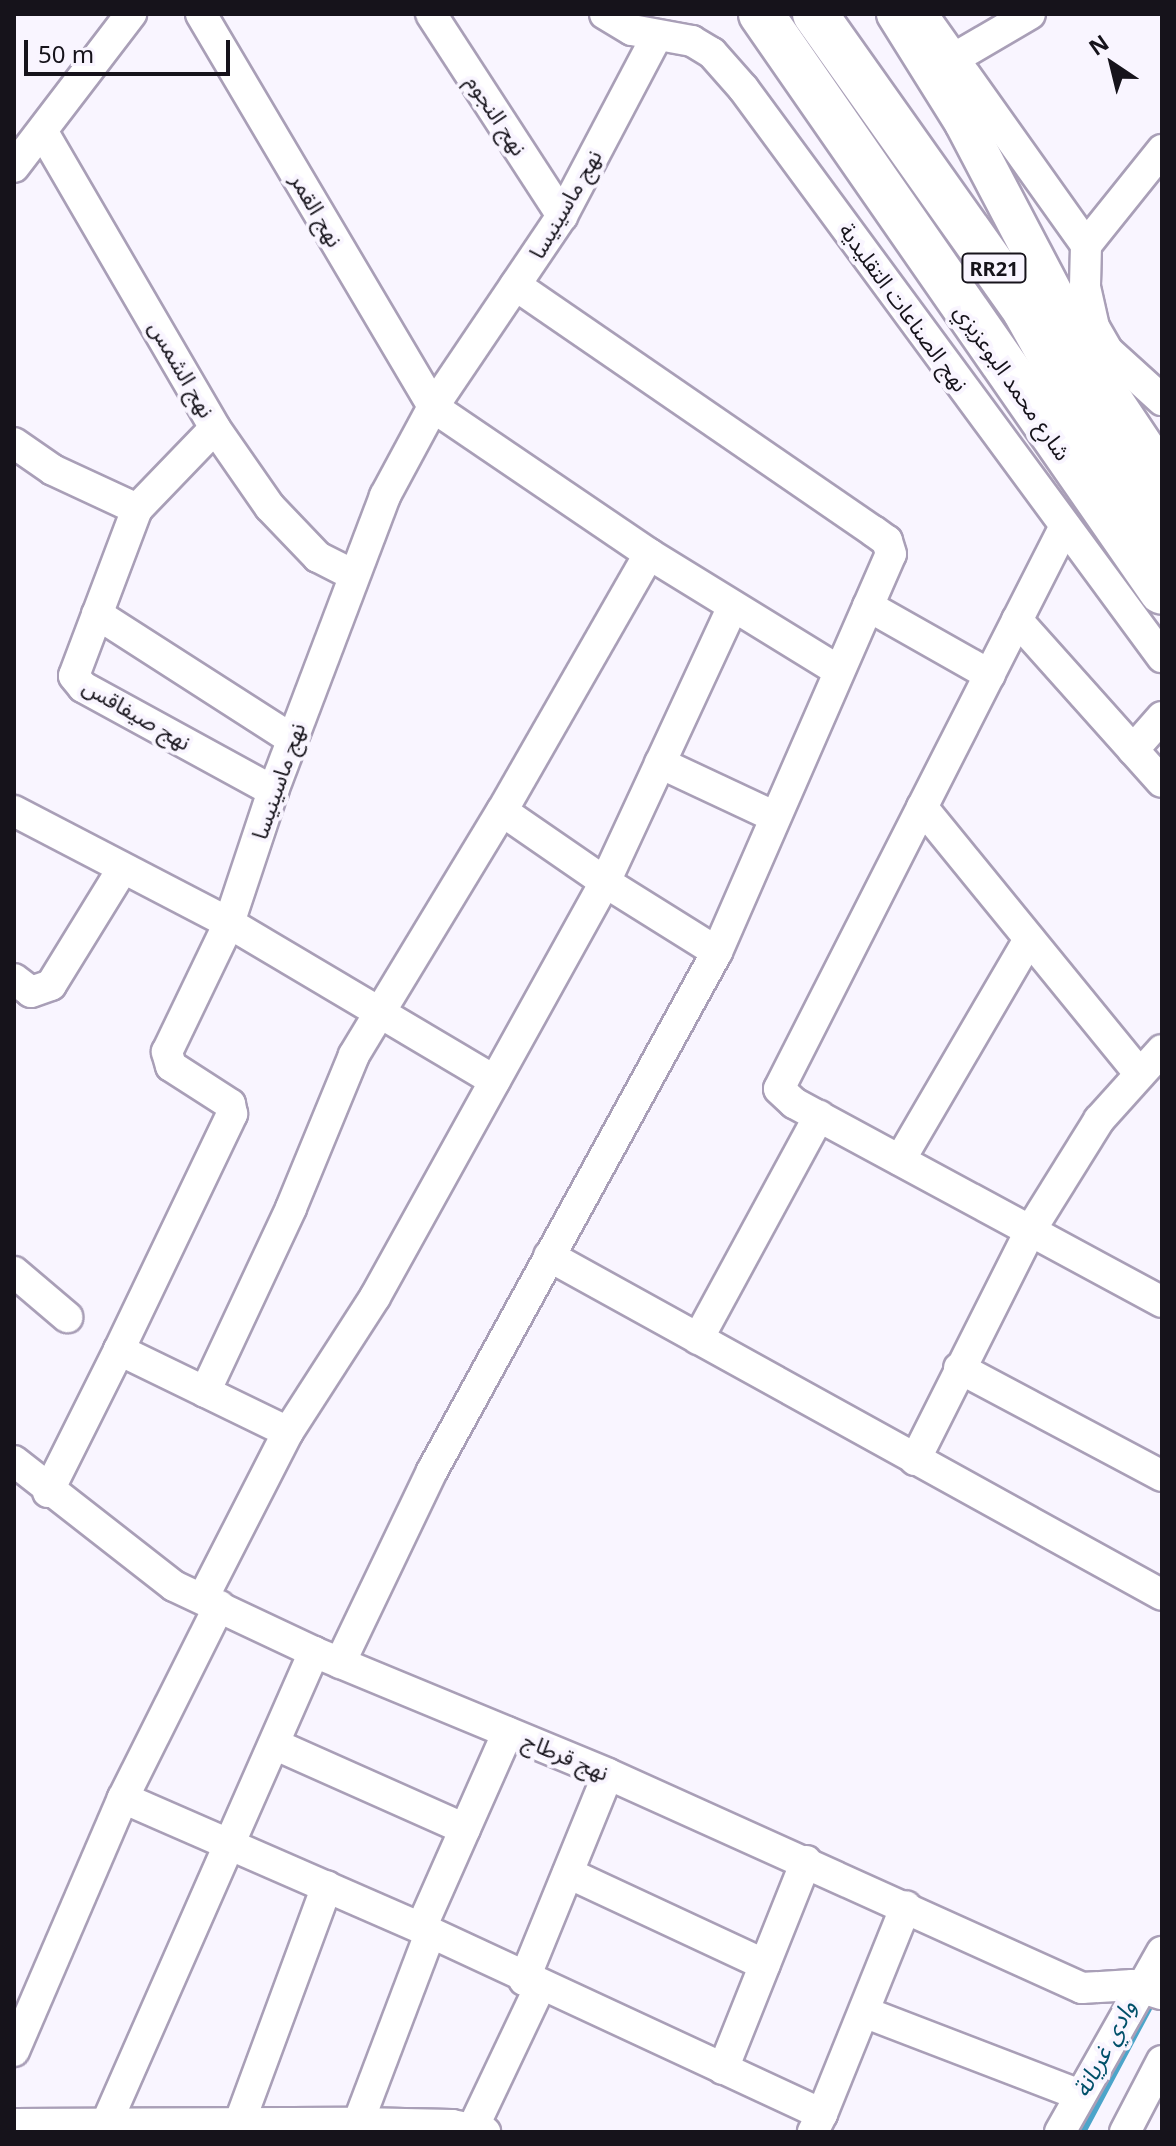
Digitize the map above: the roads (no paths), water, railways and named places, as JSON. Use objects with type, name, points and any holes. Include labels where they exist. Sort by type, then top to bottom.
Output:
[{"type":"highway","name":"شارع محمد البوعزيزي","points":[[746,14],[787,51]]},
{"type":"highway","name":"شارع محمد البوعزيزي","points":[[761,14],[1162,592]]},
{"type":"highway","name":"شارع محمد البوعزيزي","points":[[815,14],[1025,311],[1085,418],[1162,529]]},
{"type":"main road","points":[[896,14],[964,123],[1096,374],[1162,473]]},
{"type":"street","points":[[14,167],[44,134],[131,14]]},
{"type":"street","name":"نهج القمر","points":[[201,14],[433,407]]},
{"type":"street","name":"نهج النجوم","points":[[431,14],[562,216]]},
{"type":"street","name":"نهج الصناعات التقليدية","points":[[605,14],[632,30],[692,41],[712,53],[743,88],[1162,657]]},
{"type":"street","points":[[922,14],[1086,245],[1085,287],[1094,327],[1129,376],[1162,400]]},
{"type":"street","points":[[953,59],[1030,14]]},
{"type":"street","name":"نهج ماسينيسا","points":[[48,1492],[232,1114],[230,1104],[171,1066],[167,1052],[229,923],[273,791],[385,496],[433,407],[562,216],[657,36]]},
{"type":"street","name":"نهج الشمس","points":[[44,134],[215,428],[291,531],[318,557],[353,575]]},
{"type":"street","points":[[1086,245],[1162,150]]},
{"type":"street","points":[[106,2124],[274,1744],[432,1471],[717,952],[836,669],[886,570],[887,541],[515,285]]},
{"type":"street","points":[[433,407],[649,554],[836,669]]},
{"type":"street","name":"نهج صيفاقس","points":[[215,428],[137,509],[74,668],[83,687],[273,791]]},
{"type":"street","points":[[14,443],[53,470],[137,509]]},
{"type":"street","points":[[1065,526],[780,1079],[784,1097],[1162,1302]]},
{"type":"street","points":[[205,1392],[376,1014],[502,811],[649,554]]},
{"type":"street","points":[[14,2051],[123,1798],[288,1432],[375,1297],[605,882],[733,606]]},
{"type":"street","points":[[868,606],[990,675]]},
{"type":"street","points":[[97,614],[292,739]]},
{"type":"street","points":[[1017,620],[1162,782]]},
{"type":"street","points":[[1133,750],[1162,717]]},
{"type":"street","points":[[660,763],[773,816]]},
{"type":"street","points":[[922,807],[1138,1072]]},
{"type":"street","points":[[14,811],[229,923],[376,1014],[495,1081]]},
{"type":"street","points":[[502,811],[605,882],[717,952]]},
{"type":"street","points":[[14,979],[31,992],[51,985],[123,868]]},
{"type":"street","points":[[900,1160],[1029,939]]},
{"type":"street","points":[[915,1460],[1030,1231],[1099,1120],[1138,1072],[1162,1050]]},
{"type":"street","points":[[698,1339],[819,1116]]},
{"type":"street","points":[[549,1256],[1162,1595]]},
{"type":"street","points":[[14,1272],[67,1317]]},
{"type":"street","points":[[119,1350],[288,1432]]},
{"type":"street","points":[[959,1368],[1162,1476]]},
{"type":"street","name":"نهج قرطاج","points":[[14,1461],[48,1492],[174,1586],[327,1657],[608,1774],[806,1861],[1082,1988],[1151,1989]]},
{"type":"street","points":[[358,2123],[426,1930],[465,1829],[508,1732]]},
{"type":"street","points":[[274,1744],[465,1829]]},
{"type":"street","points":[[14,2124],[236,2128],[358,2123],[476,2131],[532,1983],[568,1873],[608,1774]]},
{"type":"street","points":[[123,1798],[426,1930],[532,1983],[723,2069],[817,2123],[906,1906]]},
{"type":"street","points":[[723,2069],[806,1861]]},
{"type":"street","points":[[568,1873],[765,1965]]},
{"type":"street","points":[[236,2128],[327,1886]]},
{"type":"street","points":[[1060,2132],[1080,2095],[1151,1989],[1162,1952]]},
{"type":"street","points":[[864,2012],[1080,2095]]},
{"type":"street","points":[[1125,2132],[1162,2061]]},
{"type":"waterway","name":"وادي غريانة","points":[[1082,2132],[1153,1999]]}]
